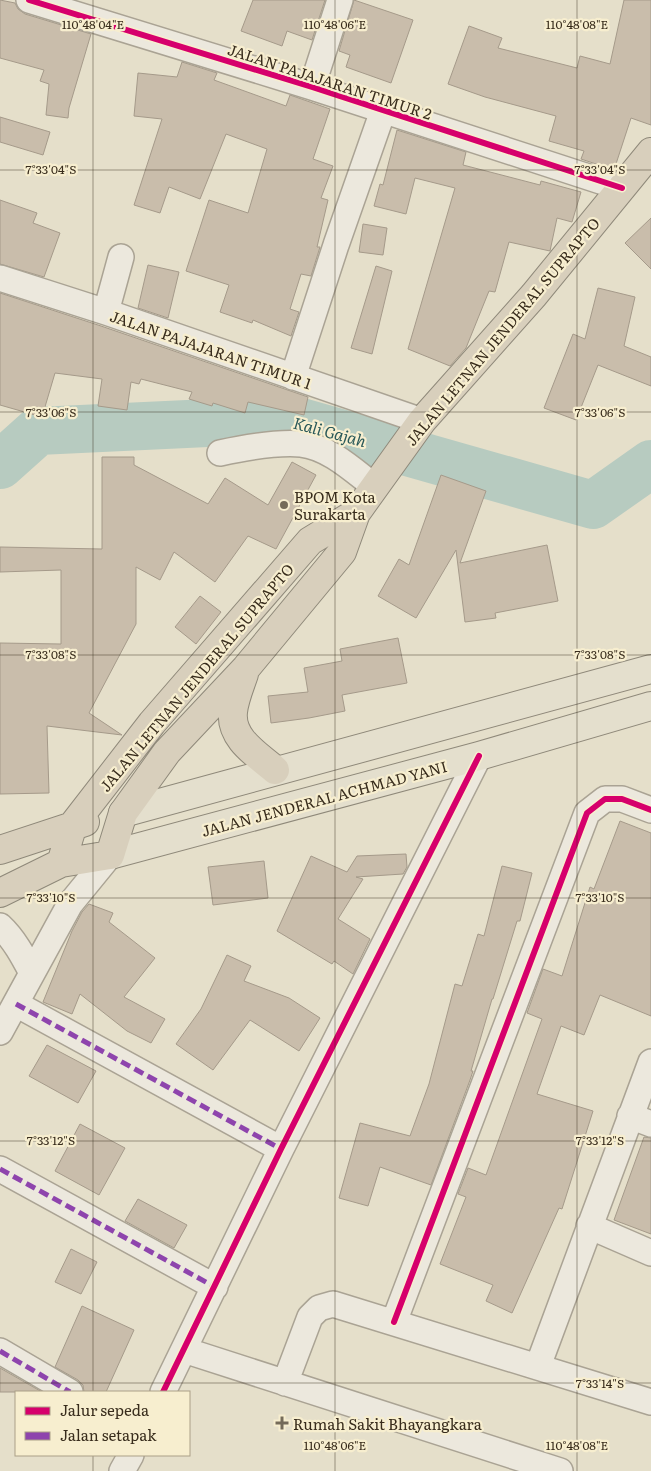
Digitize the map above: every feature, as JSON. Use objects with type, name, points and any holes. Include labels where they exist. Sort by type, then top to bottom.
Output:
[{"type":"highway","name":"JALAN LETNAN JENDERAL SUPRAPTO","points":[[110,855],[123,813],[167,752],[246,668],[342,552],[356,513],[418,427],[534,294],[651,152]]},
{"type":"highway","name":"JALAN LETNAN JENDERAL SUPRAPTO","points":[[61,862],[73,824],[152,723],[310,541],[356,513]]},
{"type":"highway","points":[[246,668],[233,712],[234,729],[246,745],[275,770]]},
{"type":"highway","points":[[0,850],[73,824],[123,813]]},
{"type":"highway","name":"JALAN JENDERAL ACHMAD YANI","points":[[0,893],[61,862],[110,855]]},
{"type":"main road","points":[[123,813],[651,669]]},
{"type":"main road","name":"JALAN JENDERAL ACHMAD YANI","points":[[110,855],[478,756],[651,706]]},
{"type":"street","name":"JALAN PAJAJARAN TIMUR 2","points":[[29,0],[312,87],[622,188]]},
{"type":"street","points":[[312,87],[340,0]]},
{"type":"street","points":[[293,377],[336,245],[384,111]]},
{"type":"street","points":[[106,312],[121,256]]},
{"type":"street","name":"JALAN PAJAJARAN TIMUR 1","points":[[0,278],[106,312],[293,377],[418,427]]},
{"type":"street","points":[[220,453],[242,448],[302,444],[321,450],[379,481]]},
{"type":"street","points":[[164,1391],[478,756]]},
{"type":"street","points":[[394,1322],[587,813],[605,799],[622,799],[651,810]]},
{"type":"street","name":"JALAN LETNAN JENDERAL SUPRAPTO","points":[[0,1032],[70,904],[110,855]]},
{"type":"street","points":[[0,926],[13,941],[32,973]]},
{"type":"street","points":[[16,1004],[282,1149]]},
{"type":"street","points":[[538,1366],[589,1226],[640,1120],[651,1062]]},
{"type":"street","points":[[0,1169],[215,1287]]},
{"type":"street","points":[[589,1226],[651,1253]]},
{"type":"street","points":[[285,1382],[310,1317],[319,1308],[333,1304],[651,1402]]},
{"type":"street","points":[[184,1350],[560,1471]]},
{"type":"street","points":[[0,1351],[68,1391]]},
{"type":"street","points":[[122,1471],[130,1456]]},
{"type":"building","points":[[0,0],[15,3],[18,9],[25,14],[91,34],[69,108],[68,118],[46,115],[49,84],[40,81],[44,70],[0,58]]},
{"type":"building","points":[[253,0],[325,0],[312,40],[287,31],[282,46],[241,31]]},
{"type":"building","points":[[354,0],[413,20],[391,83],[346,67],[350,55],[339,51]]},
{"type":"building","points":[[624,0],[651,0],[651,125],[631,118],[614,170],[581,159],[584,151],[549,141],[556,116],[485,97],[448,84],[469,26],[502,38],[498,48],[577,68],[580,56],[610,64]]},
{"type":"building","points":[[182,62],[217,73],[214,80],[286,106],[290,95],[330,109],[313,159],[333,166],[321,198],[328,200],[317,247],[320,247],[311,276],[301,274],[290,309],[299,312],[291,336],[253,320],[252,323],[220,312],[229,285],[186,271],[209,200],[248,213],[267,149],[226,134],[200,199],[169,187],[160,213],[134,205],[162,119],[134,116],[138,73],[177,77]]},
{"type":"building","points":[[0,117],[50,132],[43,155],[0,142]]},
{"type":"building","points":[[397,130],[466,152],[463,165],[540,185],[541,181],[581,192],[572,222],[557,218],[550,251],[509,242],[495,292],[489,291],[466,348],[450,366],[408,349],[455,188],[415,178],[406,214],[374,206],[380,184],[383,185]]},
{"type":"building","points":[[0,200],[37,213],[33,223],[60,233],[44,277],[0,264]]},
{"type":"building","points":[[651,218],[651,269],[625,243]]},
{"type":"building","points":[[363,224],[387,228],[383,255],[359,252]]},
{"type":"building","points":[[148,265],[179,272],[168,318],[138,308]]},
{"type":"building","points":[[376,266],[392,271],[372,354],[351,348]]},
{"type":"building","points":[[598,288],[635,297],[624,346],[651,357],[651,386],[598,365],[576,420],[544,408],[573,334],[585,339]]},
{"type":"building","points":[[0,293],[308,397],[304,415],[248,402],[245,413],[213,403],[212,406],[189,399],[192,392],[141,379],[139,384],[131,382],[127,410],[98,406],[102,379],[55,373],[42,417],[0,405]]},
{"type":"building","points":[[102,457],[134,457],[134,465],[208,504],[225,478],[268,505],[292,462],[316,475],[276,549],[248,536],[215,582],[174,552],[160,580],[136,567],[136,624],[89,713],[122,735],[47,726],[49,793],[0,794],[0,643],[61,644],[61,570],[0,572],[0,547],[102,549]]},
{"type":"building","points":[[441,475],[486,491],[460,563],[547,545],[558,601],[495,613],[496,618],[465,622],[456,550],[416,618],[378,596],[399,559],[409,565]]},
{"type":"building","points":[[200,596],[221,612],[196,644],[175,627]]},
{"type":"building","points":[[398,638],[407,683],[342,695],[345,711],[271,723],[268,696],[308,692],[304,668],[342,661],[340,649]]},
{"type":"building","points":[[620,821],[651,833],[651,1016],[600,995],[584,1035],[561,1026],[537,1094],[593,1111],[562,1209],[559,1208],[512,1313],[486,1301],[493,1285],[440,1264],[466,1197],[458,1194],[468,1168],[486,1175],[542,1019],[527,1013],[543,969],[562,976],[590,887],[594,889]]},
{"type":"building","points":[[406,854],[407,867],[403,874],[356,877],[363,879],[338,919],[370,939],[353,974],[334,961],[332,964],[277,931],[311,856],[347,872],[357,856]]},
{"type":"building","points":[[264,861],[268,898],[213,905],[208,867]]},
{"type":"building","points":[[502,866],[532,873],[520,921],[517,921],[492,999],[471,1071],[473,1071],[431,1185],[380,1167],[368,1206],[339,1198],[360,1123],[410,1136],[429,1084],[455,984],[462,986],[478,934],[484,936]]},
{"type":"building","points":[[89,904],[113,913],[109,922],[155,958],[124,997],[165,1019],[151,1043],[127,1031],[80,994],[72,1014],[43,1002],[72,931],[82,912]]},
{"type":"building","points":[[227,955],[251,966],[244,981],[289,998],[320,1018],[299,1051],[250,1020],[213,1070],[176,1044],[201,1009]]},
{"type":"building","points":[[47,1045],[96,1071],[78,1103],[29,1076]]},
{"type":"building","points":[[80,1124],[125,1148],[99,1195],[55,1171]]},
{"type":"building","points":[[644,1137],[651,1138],[651,1234],[614,1220]]},
{"type":"building","points":[[138,1199],[187,1225],[174,1248],[125,1221]]},
{"type":"building","points":[[71,1249],[97,1262],[81,1294],[55,1282]]},
{"type":"building","points":[[82,1306],[134,1330],[106,1391],[84,1391],[83,1385],[78,1380],[55,1367]]},
{"type":"building","points":[[0,1368],[40,1391],[15,1391],[0,1392]]},
{"type":"waterway","name":"Kali Gajah","points":[[0,465],[38,431],[291,419],[593,505],[651,464]]},
{"type":"marked path","points":[[16,1004],[281,1149]]},
{"type":"marked path","points":[[0,1169],[215,1287]]},
{"type":"marked path","points":[[0,1351],[68,1391]]},
{"type":"cycle path","points":[[29,0],[312,87],[622,188]]},
{"type":"cycle path","points":[[163,1391],[281,1149],[479,756]]},
{"type":"cycle path","points":[[394,1322],[587,813],[605,799],[622,799],[651,810]]},
{"type":"place","name":"BPOM Kota Surakarta","points":[[284,505]]},
{"type":"place","name":"Rumah Sakit Bhayangkara","points":[[282,1423]]}]
